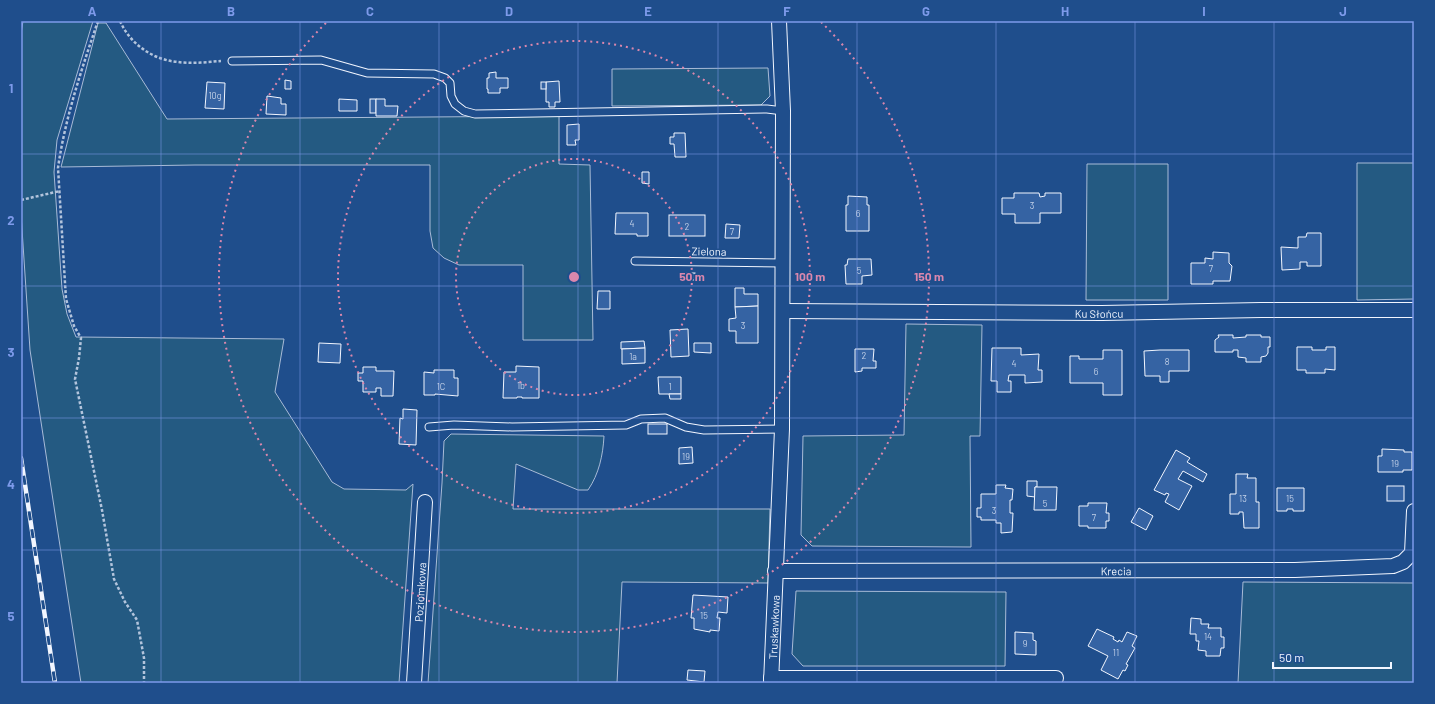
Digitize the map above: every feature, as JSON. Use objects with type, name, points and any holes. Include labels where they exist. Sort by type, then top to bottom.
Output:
[{"type":"street","name":"Truskawkowa","points":[[771,681],[782,429],[784,311],[784,111],[779,21]]},
{"type":"street","name":"Ku Słońcu","points":[[784,311],[1102,313],[1261,310],[1414,310]]},
{"type":"street","name":"Poziomkowa","points":[[414,683],[425,502]]},
{"type":"street","name":"Krecia","points":[[775,571],[1295,570],[1393,566],[1403,562],[1412,553],[1414,511]]},
{"type":"street","points":[[771,681],[1056,678]]},
{"type":"lane","points":[[232,61],[321,60],[367,73],[434,74],[445,78],[450,83],[451,96],[455,104],[464,111],[475,114],[767,109],[784,111]]},
{"type":"lane","name":"Zielona","points":[[635,261],[783,262]]},
{"type":"lane","points":[[429,427],[454,425],[512,427],[626,424],[641,419],[664,418],[686,427],[704,430],[782,429]]},
{"type":"path","points":[[98,21],[79,80],[60,150],[58,168],[66,299],[74,326],[81,338],[75,379],[102,510],[114,579],[125,602],[137,620],[144,658],[144,683]]},
{"type":"path","points":[[120,21],[124,30],[134,42],[146,52],[162,59],[178,62],[232,61]]},
{"type":"path","points":[[21,200],[60,191]]},
{"type":"shaded area","points":[[23,21],[93,21],[57,140],[54,172],[62,289],[67,314],[76,337],[284,339],[275,392],[332,482],[344,489],[406,490],[413,484],[399,683],[81,683],[30,350],[21,214],[21,34]]},
{"type":"shaded area","points":[[98,23],[106,23],[167,119],[559,116],[559,164],[590,165],[593,340],[523,340],[523,265],[459,265],[444,258],[433,248],[430,231],[430,165],[195,165],[61,167]]},
{"type":"shaded area","points":[[768,68],[770,96],[761,105],[612,106],[612,69]]},
{"type":"shaded area","points":[[1357,163],[1414,163],[1414,299],[1357,300]]},
{"type":"shaded area","points":[[1087,164],[1168,164],[1168,300],[1086,300]]},
{"type":"shaded area","points":[[906,324],[982,325],[980,436],[970,436],[971,547],[812,546],[801,535],[803,436],[904,435]]},
{"type":"shaded area","points":[[451,434],[604,436],[600,464],[588,490],[578,490],[516,464],[513,509],[770,509],[768,583],[622,582],[617,683],[428,683],[444,441]]},
{"type":"shaded area","points":[[1243,582],[1414,583],[1414,683],[1238,683]]},
{"type":"shaded area","points":[[796,591],[1006,592],[1005,666],[803,666],[792,654]]},
{"type":"building","points":[[496,72],[496,78],[508,78],[508,88],[500,88],[500,93],[488,93],[487,78],[489,78],[489,73]]},
{"type":"building","points":[[285,80],[291,81],[291,89],[285,89]]},
{"type":"building","points":[[559,81],[560,102],[555,102],[555,107],[549,107],[549,102],[546,102],[546,82]]},
{"type":"building","points":[[207,82],[225,83],[224,109],[205,108]]},
{"type":"building","points":[[541,82],[546,82],[546,89],[541,89]]},
{"type":"building","points":[[267,96],[281,98],[281,104],[286,104],[286,115],[266,114]]},
{"type":"building","points":[[339,99],[357,100],[357,111],[339,111]]},
{"type":"building","points":[[370,99],[376,99],[376,113],[370,113]]},
{"type":"building","points":[[376,99],[385,99],[385,106],[398,106],[397,116],[376,116]]},
{"type":"building","points":[[579,124],[579,140],[575,140],[576,145],[567,145],[567,125]]},
{"type":"building","points":[[674,133],[685,133],[686,157],[675,157],[674,144],[670,144],[670,137],[674,137]]},
{"type":"building","points":[[642,172],[649,172],[649,184],[642,183]]},
{"type":"building","points":[[1014,193],[1039,193],[1040,197],[1045,196],[1045,193],[1061,193],[1061,213],[1040,213],[1040,223],[1015,223],[1015,214],[1002,214],[1002,198],[1014,198]]},
{"type":"building","points":[[848,196],[867,197],[867,205],[869,205],[869,231],[846,231],[846,205],[848,205]]},
{"type":"building","points":[[616,213],[648,213],[648,236],[637,236],[637,234],[615,234]]},
{"type":"building","points":[[669,215],[705,215],[705,236],[669,236]]},
{"type":"building","points":[[726,224],[740,225],[739,238],[725,238]]},
{"type":"building","points":[[1307,233],[1321,233],[1321,266],[1307,266],[1307,262],[1300,262],[1300,269],[1282,270],[1281,247],[1298,248],[1298,237],[1306,237]]},
{"type":"building","points":[[1213,252],[1229,253],[1229,263],[1232,266],[1230,281],[1213,281],[1213,284],[1191,284],[1191,263],[1205,263],[1205,258],[1213,259]]},
{"type":"building","points":[[848,259],[871,259],[872,275],[862,276],[862,284],[846,284],[845,265],[847,265]]},
{"type":"building","points":[[683,273],[695,273],[695,280],[683,280]]},
{"type":"building","points":[[735,288],[744,288],[744,294],[758,294],[758,306],[735,307]]},
{"type":"building","points":[[598,291],[610,291],[610,309],[597,309]]},
{"type":"building","points":[[758,306],[758,343],[736,343],[736,331],[729,331],[729,319],[736,318],[735,307]]},
{"type":"building","points":[[688,329],[689,356],[671,357],[670,330]]},
{"type":"building","points":[[1218,335],[1233,335],[1233,338],[1246,337],[1246,335],[1261,335],[1261,337],[1270,337],[1270,347],[1268,347],[1268,353],[1266,356],[1261,357],[1261,362],[1246,362],[1246,358],[1238,357],[1238,350],[1233,350],[1233,352],[1215,352],[1215,340],[1219,337]]},
{"type":"building","points":[[644,341],[645,348],[621,349],[621,342]]},
{"type":"building","points":[[319,343],[341,344],[340,363],[318,362]]},
{"type":"building","points":[[694,343],[711,343],[711,353],[694,352]]},
{"type":"building","points":[[1297,347],[1312,347],[1312,350],[1326,350],[1326,347],[1335,347],[1335,370],[1325,369],[1325,373],[1306,373],[1306,370],[1297,370]]},
{"type":"building","points":[[645,348],[645,363],[622,364],[622,349]]},
{"type":"building","points":[[992,348],[1021,348],[1021,355],[1039,354],[1038,370],[1042,370],[1042,382],[1025,383],[1025,375],[1009,375],[1008,381],[1011,381],[1011,392],[997,392],[997,381],[991,381]]},
{"type":"building","points":[[855,349],[874,349],[873,361],[876,361],[876,368],[862,368],[862,371],[855,372]]},
{"type":"building","points":[[1103,350],[1122,350],[1122,395],[1103,395],[1103,383],[1070,383],[1070,356],[1079,356],[1079,359],[1103,359]]},
{"type":"building","points":[[1189,350],[1189,371],[1169,371],[1169,382],[1160,382],[1160,376],[1145,376],[1144,351]]},
{"type":"building","points":[[516,366],[539,367],[539,398],[503,398],[504,372],[516,372]]},
{"type":"building","points":[[363,367],[376,367],[376,371],[394,371],[393,396],[381,396],[381,388],[376,388],[376,392],[363,392],[363,381],[358,381],[358,373],[363,373]]},
{"type":"building","points":[[434,370],[454,370],[454,378],[458,378],[458,396],[435,394],[424,395],[424,372],[434,373]]},
{"type":"building","points":[[658,377],[681,377],[681,394],[659,394]]},
{"type":"building","points":[[669,394],[681,394],[681,399],[670,399]]},
{"type":"building","points":[[403,409],[417,410],[416,445],[399,444],[400,418],[403,419]]},
{"type":"building","points":[[648,424],[667,424],[667,434],[648,434]]},
{"type":"building","points":[[692,447],[693,463],[679,464],[679,448]]},
{"type":"building","points":[[1382,449],[1412,452],[1412,470],[1403,470],[1403,472],[1378,472],[1378,456],[1382,456]]},
{"type":"building","points":[[1176,450],[1190,458],[1187,462],[1207,474],[1203,482],[1183,471],[1178,479],[1192,486],[1179,510],[1165,502],[1169,494],[1166,493],[1165,495],[1154,490]]},
{"type":"building","points":[[1236,474],[1248,474],[1247,478],[1256,478],[1256,502],[1259,502],[1259,528],[1244,528],[1243,512],[1239,512],[1239,514],[1230,514],[1230,494],[1236,494]]},
{"type":"building","points":[[1027,481],[1037,481],[1037,487],[1035,487],[1035,497],[1027,496]]},
{"type":"building","points":[[996,485],[1006,485],[1005,488],[1013,489],[1012,500],[1010,500],[1010,513],[1013,513],[1012,532],[1001,533],[1001,523],[996,523],[996,520],[981,520],[981,517],[977,517],[977,508],[981,508],[981,494],[996,494]]},
{"type":"building","points":[[1387,486],[1404,486],[1404,501],[1387,501]]},
{"type":"building","points":[[1035,487],[1057,487],[1056,510],[1034,510]]},
{"type":"building","points":[[1277,488],[1304,488],[1304,511],[1293,511],[1293,509],[1287,509],[1287,511],[1277,511]]},
{"type":"building","points":[[1088,503],[1107,503],[1106,513],[1109,513],[1109,521],[1106,521],[1106,528],[1088,528],[1088,526],[1079,526],[1079,506],[1088,506]]},
{"type":"building","points":[[1139,508],[1153,516],[1146,530],[1131,522]]},
{"type":"building","points":[[693,595],[728,597],[727,613],[718,612],[717,618],[720,618],[719,631],[710,630],[710,632],[694,629],[694,618],[691,618]]},
{"type":"building","points":[[1191,618],[1201,619],[1201,624],[1209,624],[1208,628],[1221,628],[1221,637],[1224,637],[1224,648],[1221,648],[1220,656],[1206,656],[1206,651],[1198,650],[1199,641],[1196,641],[1196,634],[1190,634]]},
{"type":"building","points":[[1097,629],[1114,637],[1113,639],[1118,642],[1119,640],[1122,642],[1127,632],[1137,636],[1132,646],[1135,648],[1126,664],[1128,665],[1118,679],[1101,670],[1108,656],[1088,646]]},
{"type":"building","points":[[1015,632],[1033,633],[1033,640],[1036,641],[1036,655],[1015,654]]},
{"type":"building","points":[[688,670],[705,671],[704,682],[687,680]]},
{"type":"railway","points":[[21,458],[55,683]]}]
